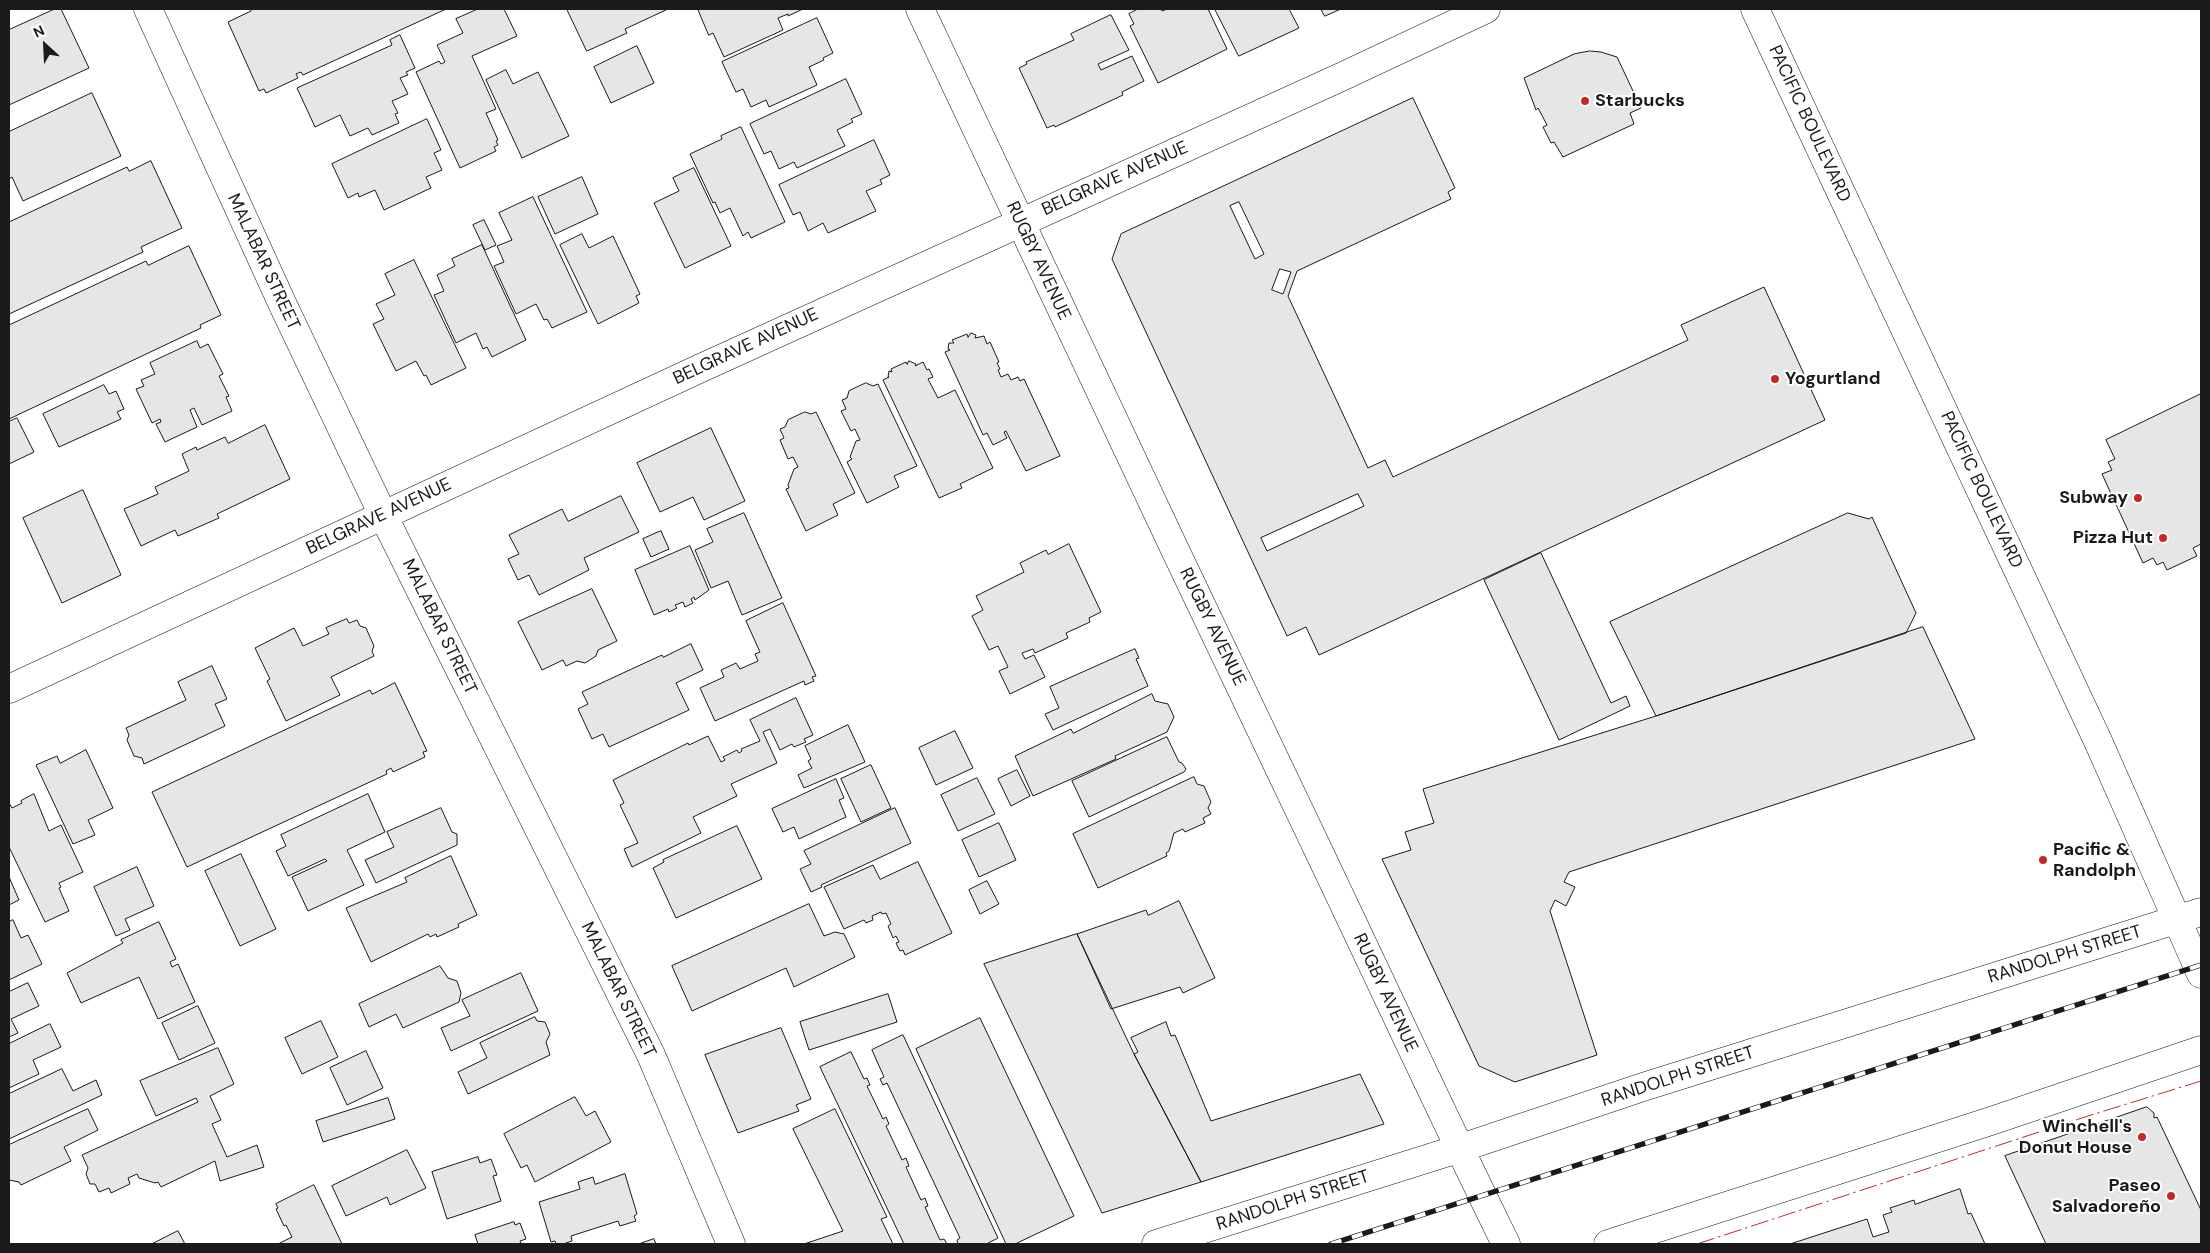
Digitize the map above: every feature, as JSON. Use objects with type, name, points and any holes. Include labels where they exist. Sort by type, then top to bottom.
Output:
[{"type":"street","name":"MALABAR STREET","points":[[148,9],[282,303],[384,515],[651,1055],[731,1244]]},
{"type":"street","name":"RUGBY AVENUE","points":[[920,9],[1019,223],[1318,849],[1458,1149],[1506,1244]]},
{"type":"street","name":"BELGRAVE AVENUE","points":[[9,689],[1486,9]]},
{"type":"street","name":"PACIFIC BOULEVARD","points":[[1755,9],[2098,741],[2190,916],[2201,974]]},
{"type":"street","name":"RANDOLPH STREET","points":[[1156,1244],[1458,1149],[1643,1087],[2190,916]]},
{"type":"street","points":[[1608,1244],[1991,1121],[2201,1050]]},
{"type":"building","points":[[55,9],[61,9],[89,68],[9,105],[9,30]]},
{"type":"building","points":[[250,9],[446,9],[303,75],[301,72],[296,74],[298,78],[266,93],[264,89],[259,91],[228,22],[251,11]]},
{"type":"building","points":[[478,9],[504,9],[517,36],[472,56],[496,109],[486,113],[498,140],[496,141],[498,145],[494,147],[496,151],[460,168],[416,72],[439,61],[441,64],[445,62],[437,45],[463,33],[456,19]]},
{"type":"building","points":[[567,9],[668,9],[625,29],[627,33],[587,51]]},
{"type":"building","points":[[698,9],[803,9],[788,16],[788,14],[778,18],[783,30],[724,57],[713,33],[709,35]]},
{"type":"building","points":[[1138,9],[1161,9],[1162,11],[1167,9],[1208,9],[1227,49],[1158,83],[1130,26],[1134,24],[1129,14]]},
{"type":"building","points":[[1215,9],[1289,9],[1299,28],[1239,56]]},
{"type":"building","points":[[1321,9],[1341,9],[1325,16]]},
{"type":"building","points":[[1111,15],[1129,50],[1098,64],[1101,70],[1132,56],[1144,81],[1122,92],[1123,95],[1055,127],[1054,125],[1047,128],[1019,68],[1027,64],[1026,62],[1074,40],[1071,34]]},
{"type":"building","points":[[817,18],[833,53],[823,58],[824,60],[809,67],[817,85],[769,107],[766,100],[751,107],[743,89],[736,92],[722,62]]},
{"type":"building","points":[[400,35],[415,68],[406,72],[408,75],[400,78],[408,94],[392,101],[398,113],[395,114],[399,123],[372,135],[368,128],[350,136],[340,115],[315,127],[297,88],[392,45],[390,40]]},
{"type":"building","points":[[637,46],[654,83],[611,103],[594,67]]},
{"type":"building","name":"Starbucks","points":[[1590,51],[1617,57],[1641,108],[1630,113],[1634,124],[1563,157],[1554,142],[1551,143],[1543,127],[1547,125],[1538,108],[1536,110],[1524,78],[1574,54]]},
{"type":"building","points":[[506,70],[513,84],[538,72],[569,136],[522,158],[486,80]]},
{"type":"building","points":[[846,79],[862,114],[851,119],[853,122],[837,130],[845,146],[797,168],[794,162],[779,169],[771,151],[764,154],[750,124]]},
{"type":"building","points":[[92,93],[121,156],[23,201],[12,177],[9,179],[9,132]]},
{"type":"building","points":[[1413,98],[1455,188],[1448,192],[1451,199],[1297,271],[1288,296],[1368,468],[1385,460],[1393,477],[1688,340],[1681,325],[1764,287],[1825,420],[1319,655],[1306,627],[1287,636],[1112,259],[1121,234]],"holes":[[[1239,202],[1264,254],[1255,259],[1230,206]],[[1280,269],[1291,272],[1283,294],[1272,290]],[[1358,494],[1364,506],[1267,551],[1261,538]]]},
{"type":"building","points":[[427,119],[441,150],[434,153],[442,170],[426,177],[431,188],[384,210],[375,190],[359,197],[358,193],[348,198],[332,164]]},
{"type":"building","points":[[741,127],[785,222],[751,238],[748,232],[743,236],[730,208],[720,213],[715,202],[713,203],[690,154],[722,139],[721,136]]},
{"type":"building","points":[[874,140],[890,175],[880,180],[882,184],[866,191],[876,211],[828,233],[823,223],[808,231],[800,212],[793,215],[779,185]]},
{"type":"building","points":[[151,161],[182,228],[141,247],[143,252],[9,314],[9,222],[127,167],[129,171]]},
{"type":"building","points":[[694,168],[731,246],[685,268],[654,203],[679,191],[673,178]]},
{"type":"building","points":[[582,177],[598,214],[555,234],[538,197]]},
{"type":"building","points":[[533,197],[587,312],[552,328],[547,319],[544,320],[536,304],[516,314],[494,266],[504,262],[497,246],[512,240],[499,213]]},
{"type":"building","points":[[484,220],[496,245],[485,250],[473,225]]},
{"type":"building","points":[[582,234],[589,248],[613,236],[640,294],[636,296],[639,303],[598,324],[560,245]]},
{"type":"building","points":[[482,245],[526,340],[492,357],[487,347],[483,349],[476,333],[456,343],[434,295],[444,291],[437,275],[455,266],[452,259]]},
{"type":"building","points":[[189,246],[221,315],[200,325],[201,328],[9,419],[9,325],[146,261],[148,265]]},
{"type":"building","points":[[414,260],[466,368],[431,385],[416,361],[396,371],[373,324],[384,319],[376,304],[395,295],[385,274]]},
{"type":"building","points":[[971,333],[976,335],[975,338],[984,336],[987,344],[990,342],[999,362],[997,363],[1001,377],[1008,374],[1011,380],[1018,377],[1020,381],[1024,379],[1060,456],[1026,471],[1006,431],[1004,432],[1007,438],[993,445],[987,433],[983,435],[945,352],[950,350],[948,349],[949,343],[954,343],[952,340],[967,334],[968,337]]},
{"type":"building","points":[[197,341],[200,348],[208,344],[223,374],[219,376],[229,396],[226,397],[232,411],[202,425],[194,408],[190,410],[197,427],[165,442],[156,424],[161,422],[160,419],[152,423],[136,389],[144,386],[141,380],[155,374],[150,363]]},
{"type":"building","points":[[909,361],[916,364],[915,366],[923,362],[927,370],[929,369],[933,377],[928,379],[938,398],[955,390],[993,468],[960,484],[962,488],[939,498],[883,380],[889,377],[889,371],[892,372],[891,369],[906,362],[907,364]]},
{"type":"building","points":[[866,383],[873,386],[878,384],[917,466],[894,476],[899,487],[867,503],[847,462],[852,459],[850,457],[856,441],[860,440],[855,429],[851,431],[841,411],[846,409],[842,400],[847,398],[849,391]]},
{"type":"building","points":[[104,385],[109,394],[116,391],[124,409],[117,412],[121,419],[59,447],[43,414]]},
{"type":"building","points":[[2201,394],[2201,544],[2193,548],[2197,556],[2167,570],[2163,562],[2157,565],[2153,558],[2143,563],[2102,474],[2112,470],[2108,462],[2115,459],[2106,440]]},
{"type":"building","points":[[805,412],[811,414],[816,412],[855,493],[833,504],[838,515],[806,531],[786,489],[789,488],[788,485],[794,469],[798,467],[793,457],[788,459],[780,440],[784,438],[780,429],[785,427],[788,420]]},
{"type":"building","points":[[17,418],[34,452],[9,464],[9,422]]},
{"type":"building","points":[[265,425],[290,479],[217,514],[219,518],[178,536],[175,530],[141,546],[124,509],[158,494],[155,487],[189,471],[182,454],[196,447],[197,450],[225,437],[228,443]]},
{"type":"building","points":[[711,428],[745,501],[704,520],[693,497],[660,512],[637,463]]},
{"type":"building","points":[[83,490],[121,575],[62,603],[23,518]]},
{"type":"building","points":[[621,496],[639,532],[584,558],[589,570],[539,595],[529,575],[518,580],[508,559],[519,554],[509,535],[562,509],[568,521]]},
{"type":"building","points":[[744,513],[782,598],[742,615],[728,581],[711,588],[695,550],[713,542],[707,529]]},
{"type":"building","points":[[1848,513],[1869,519],[1872,517],[1916,613],[1906,633],[1656,716],[1610,622]]},
{"type":"building","points":[[661,531],[669,549],[651,557],[643,539]]},
{"type":"building","points":[[1069,544],[1101,612],[1089,618],[1090,622],[1066,633],[1068,638],[1035,653],[1033,649],[1022,653],[1025,659],[1034,655],[1045,677],[1010,694],[999,671],[1008,667],[998,646],[989,650],[972,616],[983,610],[976,596],[1024,572],[1020,563],[1046,550],[1048,554]]},
{"type":"building","points":[[690,546],[709,590],[695,600],[694,597],[691,599],[693,603],[685,607],[683,602],[675,605],[677,608],[669,612],[668,609],[654,615],[635,570]]},
{"type":"building","points":[[1541,553],[1611,703],[1626,696],[1630,706],[1559,740],[1484,580]]},
{"type":"building","points":[[592,589],[617,641],[598,650],[596,656],[585,663],[577,661],[566,666],[563,660],[542,670],[518,622]]},
{"type":"building","points":[[783,603],[816,676],[812,677],[814,681],[805,685],[804,681],[715,721],[700,688],[724,677],[721,670],[736,663],[740,669],[758,661],[755,654],[760,652],[746,621]]},
{"type":"building","points":[[347,619],[349,623],[357,620],[360,626],[366,628],[374,646],[372,651],[374,656],[331,677],[340,695],[286,721],[267,681],[270,679],[255,648],[294,628],[303,646],[329,634],[326,628]]},
{"type":"building","points":[[1923,627],[1975,739],[1569,872],[1564,882],[1575,887],[1566,906],[1555,900],[1550,911],[1597,1055],[1515,1082],[1479,1066],[1382,859],[1411,850],[1405,832],[1434,823],[1423,789],[1656,716]]},
{"type":"building","points":[[691,644],[703,670],[676,683],[689,710],[609,747],[603,734],[592,739],[578,709],[588,704],[582,692],[662,655],[663,657]]},
{"type":"building","points":[[1135,649],[1139,658],[1136,659],[1148,686],[1053,730],[1045,714],[1059,708],[1050,687]]},
{"type":"building","points":[[212,666],[227,699],[215,704],[225,726],[144,764],[142,758],[134,756],[127,740],[129,735],[126,728],[186,700],[178,682]]},
{"type":"building","points":[[395,683],[427,751],[423,752],[425,757],[393,772],[391,768],[386,771],[387,774],[187,867],[152,792],[370,690],[372,694]]},
{"type":"building","points":[[1152,694],[1155,701],[1168,704],[1174,717],[1167,732],[1115,756],[1116,759],[1033,796],[1015,756],[1071,729],[1073,733]]},
{"type":"building","points":[[796,698],[813,735],[804,739],[806,742],[794,747],[792,744],[780,750],[770,729],[763,732],[777,763],[731,784],[737,796],[693,817],[701,833],[632,867],[624,849],[638,843],[620,805],[624,803],[613,780],[688,743],[689,745],[708,736],[721,762],[725,760],[723,757],[737,750],[739,753],[742,751],[741,749],[760,741],[750,720]]},
{"type":"building","points":[[848,725],[865,762],[804,788],[798,775],[812,768],[808,761],[811,759],[805,746]]},
{"type":"building","points":[[955,731],[973,768],[936,785],[919,748]]},
{"type":"building","points":[[1167,737],[1179,762],[1186,769],[1184,772],[1089,817],[1072,781]]},
{"type":"building","points":[[86,750],[113,808],[88,820],[95,835],[73,844],[36,765],[57,756],[60,763]]},
{"type":"building","points":[[871,765],[891,808],[861,822],[841,779]]},
{"type":"building","points":[[1017,770],[1030,796],[1011,806],[998,779]]},
{"type":"building","points":[[1194,777],[1197,784],[1204,786],[1211,802],[1208,808],[1211,814],[1203,818],[1205,823],[1185,832],[1183,829],[1174,833],[1169,851],[1166,853],[1167,856],[1098,888],[1073,834]]},
{"type":"building","points":[[977,778],[995,814],[958,831],[941,795]]},
{"type":"building","points":[[836,779],[844,798],[839,800],[846,817],[799,839],[794,827],[783,832],[772,809]]},
{"type":"building","points":[[34,794],[49,831],[61,825],[83,872],[59,883],[61,887],[59,888],[69,911],[45,922],[9,847],[9,803],[12,808]]},
{"type":"building","points":[[368,794],[385,832],[347,850],[364,885],[308,911],[292,877],[327,861],[325,859],[288,876],[276,851],[286,846],[281,835]]},
{"type":"building","points":[[441,808],[452,832],[457,834],[457,845],[376,883],[365,860],[394,847],[387,832]]},
{"type":"building","points":[[895,808],[911,843],[821,885],[822,887],[811,892],[800,869],[811,864],[804,851]]},
{"type":"building","points":[[999,823],[1016,860],[979,877],[962,840]]},
{"type":"building","points":[[737,826],[762,879],[676,918],[653,868],[664,862],[663,860]]},
{"type":"building","points":[[241,854],[276,929],[240,946],[205,871]]},
{"type":"building","points":[[451,856],[477,915],[458,924],[459,927],[437,937],[436,934],[430,937],[428,934],[371,962],[346,908],[407,882],[405,878]]},
{"type":"building","points":[[918,862],[952,933],[905,955],[903,950],[900,951],[896,943],[899,942],[896,936],[893,938],[888,926],[891,924],[886,913],[882,914],[881,912],[872,916],[873,920],[866,923],[864,920],[844,929],[824,887],[873,865],[880,879]]},
{"type":"building","points":[[137,867],[154,906],[125,919],[130,930],[116,936],[94,887]]},
{"type":"building","points":[[9,877],[19,900],[9,905]]},
{"type":"building","points":[[987,881],[999,904],[980,914],[969,890]]},
{"type":"building","points":[[1179,901],[1215,978],[1183,993],[1180,987],[1111,1009],[1077,934],[1146,910],[1148,915]]},
{"type":"building","points":[[809,904],[824,936],[835,932],[844,934],[855,957],[794,987],[786,968],[692,1011],[672,966]]},
{"type":"building","points":[[13,920],[21,938],[28,935],[42,964],[9,980],[9,922]]},
{"type":"building","points":[[159,922],[176,959],[170,962],[172,967],[178,964],[195,1002],[158,1019],[139,977],[81,1003],[67,973],[123,943],[121,940]]},
{"type":"building","points":[[1077,934],[1134,1054],[1201,1182],[1102,1213],[984,964]]},
{"type":"building","points":[[440,966],[448,978],[457,981],[461,993],[459,1002],[403,1028],[396,1014],[369,1027],[359,1004]]},
{"type":"building","points":[[521,973],[538,1011],[451,1051],[441,1028],[470,1016],[462,1000]]},
{"type":"building","points":[[28,983],[39,1006],[11,1019],[18,1033],[9,1037],[9,992]]},
{"type":"building","points":[[888,994],[897,1022],[809,1050],[800,1022]]},
{"type":"building","points":[[198,1006],[215,1043],[179,1060],[162,1023]]},
{"type":"building","points":[[535,1017],[537,1021],[545,1022],[550,1034],[546,1042],[550,1055],[468,1094],[458,1072],[487,1058],[480,1043]]},
{"type":"building","points":[[980,1018],[1074,1216],[1015,1244],[1006,1244],[916,1049]]},
{"type":"building","points":[[321,1021],[338,1057],[302,1074],[285,1038]]},
{"type":"building","points":[[1166,1022],[1171,1036],[1175,1035],[1211,1121],[1360,1074],[1384,1124],[1201,1182],[1134,1054],[1138,1052],[1131,1038]]},
{"type":"building","points":[[50,1024],[61,1047],[33,1060],[39,1074],[9,1088],[9,1044]]},
{"type":"building","points":[[781,1028],[811,1099],[796,1105],[799,1111],[738,1133],[705,1055]]},
{"type":"building","points":[[903,1035],[998,1238],[989,1244],[958,1244],[957,1240],[960,1238],[887,1083],[883,1085],[880,1079],[884,1077],[872,1050]]},
{"type":"building","points":[[218,1048],[234,1084],[210,1096],[221,1120],[212,1124],[227,1157],[257,1145],[264,1167],[220,1181],[215,1161],[161,1187],[158,1182],[155,1183],[139,1178],[137,1174],[128,1178],[130,1184],[111,1193],[109,1188],[99,1192],[95,1184],[90,1184],[86,1174],[88,1168],[82,1155],[198,1102],[196,1098],[156,1116],[140,1081]]},
{"type":"building","points":[[366,1051],[383,1088],[347,1105],[330,1068]]},
{"type":"building","points":[[851,1052],[864,1079],[867,1078],[870,1085],[867,1086],[883,1119],[886,1117],[889,1124],[886,1126],[902,1160],[906,1158],[909,1166],[906,1167],[921,1200],[925,1198],[928,1206],[925,1207],[940,1240],[944,1239],[947,1244],[904,1244],[820,1067]]},
{"type":"building","points":[[62,1069],[73,1091],[96,1080],[102,1095],[9,1139],[9,1094]]},
{"type":"building","points":[[575,1097],[586,1116],[595,1111],[611,1142],[535,1182],[527,1165],[521,1168],[504,1134]]},
{"type":"building","points":[[388,1098],[395,1119],[323,1142],[316,1121]]},
{"type":"building","points":[[2147,1107],[2154,1113],[2154,1118],[2157,1117],[2201,1210],[2201,1244],[2046,1244],[2005,1156]]},
{"type":"building","points":[[88,1109],[98,1130],[64,1147],[71,1161],[21,1185],[19,1182],[9,1180],[9,1145]]},
{"type":"building","points":[[835,1109],[887,1217],[881,1219],[893,1244],[804,1244],[843,1231],[793,1129]]},
{"type":"building","points":[[407,1150],[426,1188],[390,1205],[387,1197],[346,1216],[332,1186]]},
{"type":"building","points":[[478,1157],[480,1163],[491,1159],[497,1175],[493,1176],[501,1201],[447,1219],[432,1172]]},
{"type":"building","points":[[625,1174],[637,1214],[634,1216],[636,1221],[620,1226],[618,1221],[571,1236],[572,1241],[563,1244],[556,1244],[555,1241],[551,1242],[539,1202],[580,1189],[578,1182],[593,1177],[595,1184]]},
{"type":"building","points":[[314,1185],[342,1244],[278,1244],[292,1237],[286,1225],[284,1226],[276,1209],[278,1208],[276,1204]]},
{"type":"building","points":[[1960,1189],[1968,1214],[1971,1213],[1985,1244],[1790,1244],[1867,1219],[1873,1237],[1889,1232],[1883,1215],[1892,1212],[1890,1208],[1914,1200],[1915,1204]]},
{"type":"building","points":[[514,1222],[515,1225],[520,1223],[526,1239],[520,1241],[521,1244],[478,1244],[475,1235]]},
{"type":"building","points":[[178,1231],[185,1244],[152,1244]]},
{"type":"building","points":[[654,1239],[656,1244],[639,1244]]},
{"type":"railway","points":[[1331,1244],[2201,965]]},
{"type":"power","points":[[1697,1244],[2201,1081]]},
{"type":"place","name":"Starbucks","points":[[1585,101]]},
{"type":"place","name":"Yogurtland","points":[[1775,379]]},
{"type":"place","name":"Subway","points":[[2138,498]]},
{"type":"place","name":"Pizza Hut","points":[[2163,538]]},
{"type":"place","name":"Pacific & Randolph","points":[[2043,860]]},
{"type":"place","name":"Winchell's Donut House","points":[[2142,1137]]},
{"type":"place","name":"Paseo Salvadoreño","points":[[2171,1196]]}]
